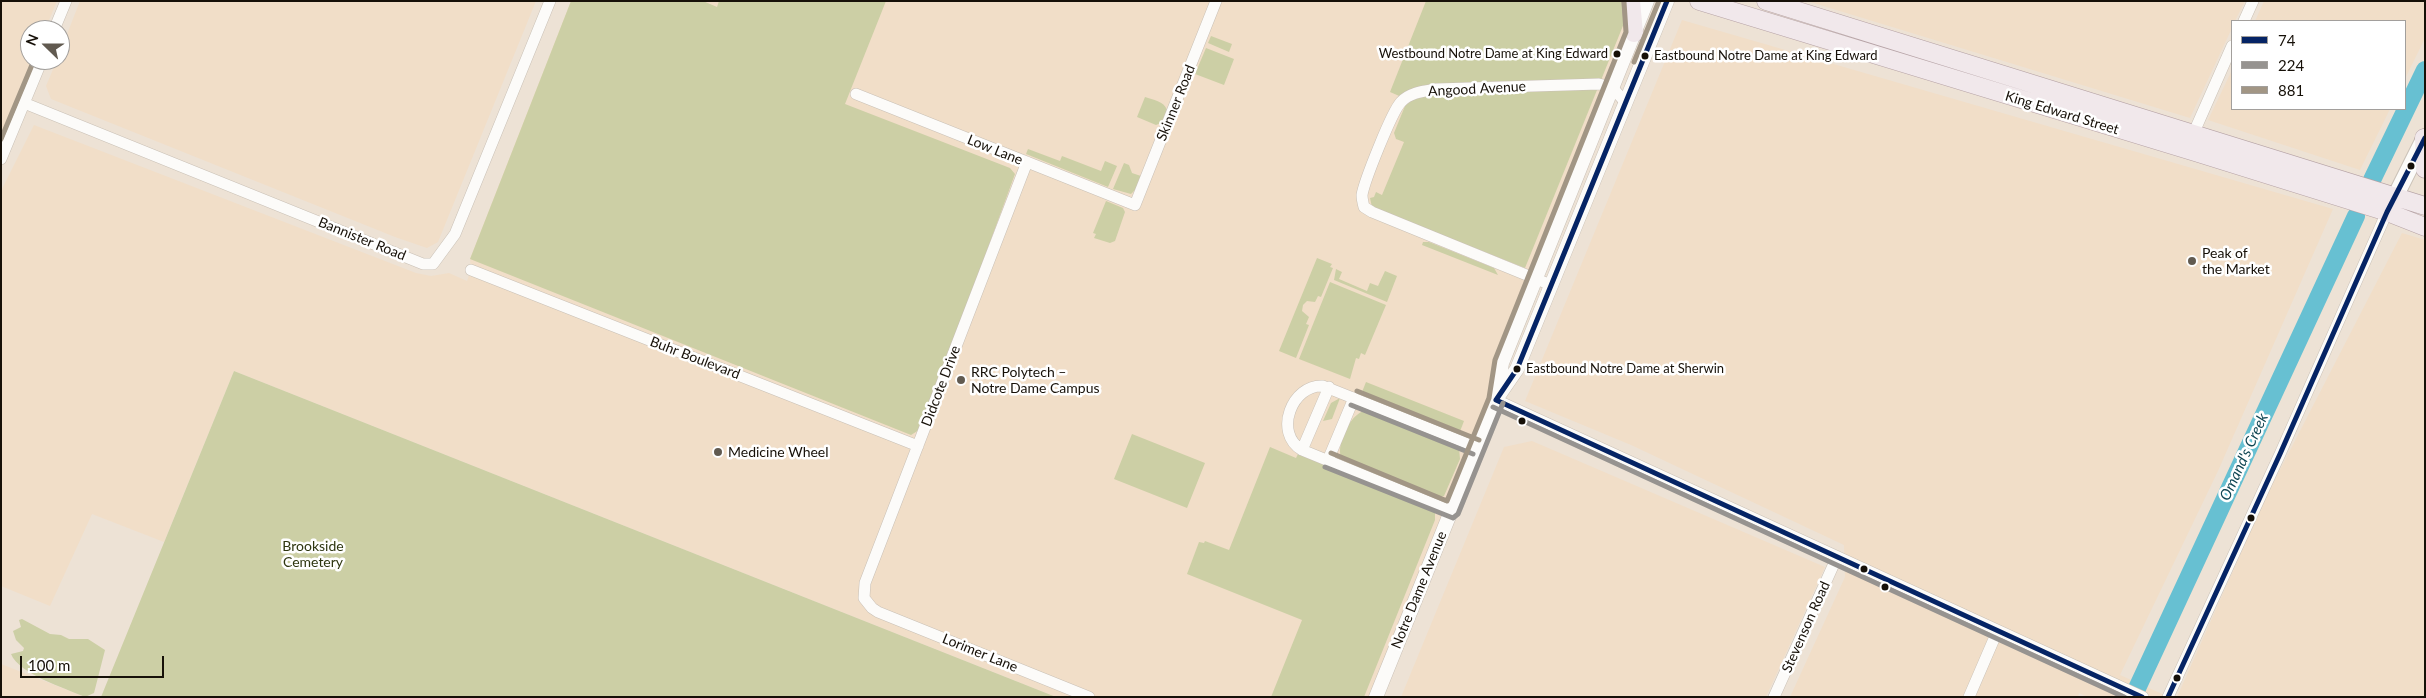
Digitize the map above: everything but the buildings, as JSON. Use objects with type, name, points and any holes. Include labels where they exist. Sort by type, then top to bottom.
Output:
[{"type":"main road","points":[[1631,1],[1634,33]]},
{"type":"main road","name":"King Edward Street","points":[[1699,1],[2071,115],[2289,163],[2391,205],[2425,227]]},
{"type":"main road","name":"King Edward Street","points":[[1766,1],[2076,97],[2284,180],[2391,205]]},
{"type":"main road","points":[[2071,115],[2076,97]]},
{"type":"main road","points":[[2424,138],[2425,169]]},
{"type":"main road","points":[[2424,138],[2391,205],[2425,206]]},
{"type":"main road","points":[[2284,180],[2289,163]]},
{"type":"street","points":[[58,20],[66,1]]},
{"type":"street","name":"Bannister Road","points":[[24,103],[423,264],[433,264],[455,234],[550,1]]},
{"type":"street","name":"Skinner Road","points":[[1135,205],[1216,1]]},
{"type":"street","name":"Notre Dame Avenue","points":[[1496,400],[1502,363],[1647,1]]},
{"type":"street","name":"Notre Dame Avenue","points":[[1376,697],[1476,447],[1496,400],[1517,369],[1667,1]]},
{"type":"street","points":[[2244,20],[2253,1]]},
{"type":"street","points":[[2190,142],[2231,48]]},
{"type":"street","points":[[1,159],[38,70]]},
{"type":"street","name":"Angood Avenue","points":[[1551,286],[1372,212],[1364,207],[1363,190],[1389,126],[1402,101],[1424,91],[1599,84],[1612,87]]},
{"type":"street","points":[[1612,87],[1625,102]]},
{"type":"street","name":"Low Lane","points":[[856,94],[1135,205]]},
{"type":"street","name":"Didcote Drive","points":[[872,608],[864,598],[865,583],[1026,162]]},
{"type":"street","points":[[2168,697],[2280,454],[2391,205]]},
{"type":"street","points":[[1555,229],[1571,236]]},
{"type":"street","name":"Buhr Boulevard","points":[[471,270],[918,446]]},
{"type":"street","points":[[1451,511],[1302,450],[1293,444],[1287,433],[1288,420],[1294,404],[1300,394],[1311,386],[1329,387],[1476,447]]},
{"type":"street","points":[[1302,450],[1329,387]]},
{"type":"street","points":[[1328,460],[1354,398]]},
{"type":"street","points":[[1496,400],[2143,697]]},
{"type":"street","name":"Stevenson Road","points":[[1774,697],[1837,557]]},
{"type":"street","name":"Lorimer Lane","points":[[872,608],[1089,697]]},
{"type":"street","points":[[1969,697],[1998,632]]},
{"type":"shaded area","points":[[1,1],[57,1],[49,20],[20,20],[20,70],[29,70],[1,140]]},
{"type":"shaded area","points":[[80,1],[536,1],[438,242],[427,248],[395,237],[51,99],[46,86],[53,70],[70,70],[70,26]]},
{"type":"shaded area","name":"RRC Polytech – Notre Dame Campus","points":[[571,1],[1636,1],[1499,348],[1485,412],[1369,697],[1056,697],[234,371],[164,542],[92,514],[50,606],[1,586],[1,191],[34,125],[416,273],[431,276],[449,273],[467,281],[471,270],[470,259]]},
{"type":"shaded area","points":[[1807,1],[2245,1],[2236,20],[2231,20],[2231,30],[2190,118]]},
{"type":"shaded area","points":[[2264,1],[2425,1],[2425,38],[2406,77],[2406,20],[2255,20]]},
{"type":"shaded area","points":[[1682,20],[2333,209],[2218,471],[2120,675],[2169,697],[2087,697],[2079,693],[2078,697],[1790,697],[1845,577],[1844,545],[1631,445],[1525,401]]},
{"type":"shaded area","points":[[2231,72],[2231,110],[2390,110],[2360,170],[2208,120]]},
{"type":"shaded area","points":[[2402,233],[2425,240],[2425,697],[2177,697],[2265,499]]},
{"type":"shaded area","points":[[1532,441],[1825,567],[1766,697],[1401,697],[1504,447]]},
{"type":"shaded area","points":[[1,664],[85,697],[1,697]]},
{"type":"green space","points":[[571,1],[703,1],[717,7],[719,1],[886,1],[845,104],[1010,168],[1015,174],[925,419],[919,430],[911,435],[470,259]]},
{"type":"green space","points":[[1426,1],[1633,1],[1525,268],[1372,207],[1370,198],[1374,197],[1376,192],[1382,195],[1404,142],[1396,139],[1394,133],[1405,106],[1411,101],[1390,92]]},
{"type":"green space","points":[[1211,36],[1232,44],[1229,52],[1208,43]]},
{"type":"green space","points":[[1206,48],[1234,59],[1224,85],[1195,74]]},
{"type":"green space","points":[[1145,97],[1158,101],[1166,107],[1167,110],[1161,123],[1156,125],[1137,117]]},
{"type":"green space","points":[[1028,149],[1060,161],[1062,156],[1101,171],[1105,161],[1117,166],[1108,187],[1026,154]]},
{"type":"green space","points":[[1124,163],[1129,165],[1132,173],[1141,176],[1135,190],[1131,194],[1113,189]]},
{"type":"green space","points":[[1106,201],[1123,208],[1125,212],[1115,241],[1110,243],[1094,238],[1096,234],[1093,233]]},
{"type":"green space","points":[[1423,242],[1429,242],[1494,268],[1498,275],[1422,245]]},
{"type":"green space","points":[[1317,258],[1332,264],[1330,267],[1333,268],[1321,297],[1318,296],[1315,302],[1307,301],[1303,305],[1302,311],[1309,317],[1306,324],[1309,325],[1296,358],[1279,351]]},
{"type":"green space","points":[[1336,269],[1342,272],[1339,279],[1367,291],[1370,283],[1378,286],[1385,271],[1397,276],[1387,302],[1334,280]]},
{"type":"green space","points":[[1330,282],[1386,305],[1365,355],[1361,353],[1359,359],[1356,358],[1350,379],[1299,359]]},
{"type":"green space","name":"Brookside Cemetery","points":[[234,371],[1056,697],[101,697]]},
{"type":"green space","points":[[1366,382],[1464,421],[1459,434],[1365,396],[1362,392]]},
{"type":"green space","points":[[1340,398],[1332,419],[1323,421],[1331,403]]},
{"type":"green space","points":[[1368,410],[1453,443],[1459,448],[1460,459],[1444,496],[1434,498],[1346,462],[1341,457],[1340,451],[1343,436],[1351,421],[1362,411]]},
{"type":"green space","points":[[1132,434],[1205,463],[1187,508],[1114,479]]},
{"type":"green space","points":[[1270,447],[1296,458],[1298,454],[1429,507],[1435,513],[1435,520],[1364,697],[1271,697],[1302,620],[1187,574],[1199,542],[1204,543],[1205,541],[1229,550]]},
{"type":"green space","points":[[22,619],[50,634],[61,635],[69,639],[88,639],[105,650],[94,693],[85,697],[44,680],[23,668],[16,661],[11,654],[23,651],[24,648],[16,640],[13,631],[21,627],[19,620]]},
{"type":"waterway","name":"Omand's Creek","points":[[2406,109],[2425,70]]},
{"type":"waterway","name":"Omand's Creek","points":[[2372,180],[2406,110]]},
{"type":"waterway","name":"Omand's Creek","points":[[2133,697],[2356,216]]},
{"type":"transit line","name":"881","points":[[1634,62],[1659,1]]},
{"type":"transit line","name":"74","points":[[1496,400],[1517,369],[1667,1]]},
{"type":"transit line","name":"881","points":[[1331,453],[1447,501],[1489,398],[1495,360],[1626,32],[1624,2]]},
{"type":"transit line","name":"881","points":[[1,139],[30,70]]},
{"type":"transit line","name":"74","points":[[2168,697],[2280,454],[2387,212],[2425,138]]},
{"type":"transit line","name":"881","points":[[1357,391],[1479,440]]},
{"type":"transit line","name":"74","points":[[1496,400],[2142,697]]},
{"type":"transit line","name":"224","points":[[1325,467],[1453,518],[1458,514],[1503,403]]},
{"type":"transit line","name":"224","points":[[1351,405],[1473,454]]},
{"type":"transit line","name":"224","points":[[1493,407],[2124,697]]},
{"type":"place","name":"Westbound Notre Dame at King Edward","points":[[1617,54]]},
{"type":"place","name":"Eastbound Notre Dame at King Edward","points":[[1645,56]]},
{"type":"place","name":"Peak of the Market","points":[[2192,261]]},
{"type":"place","name":"Eastbound Notre Dame at Sherwin","points":[[1517,369]]},
{"type":"place","name":"RRC Polytech – Notre Dame Campus","points":[[961,380]]},
{"type":"place","name":"Medicine Wheel","points":[[718,452]]}]
